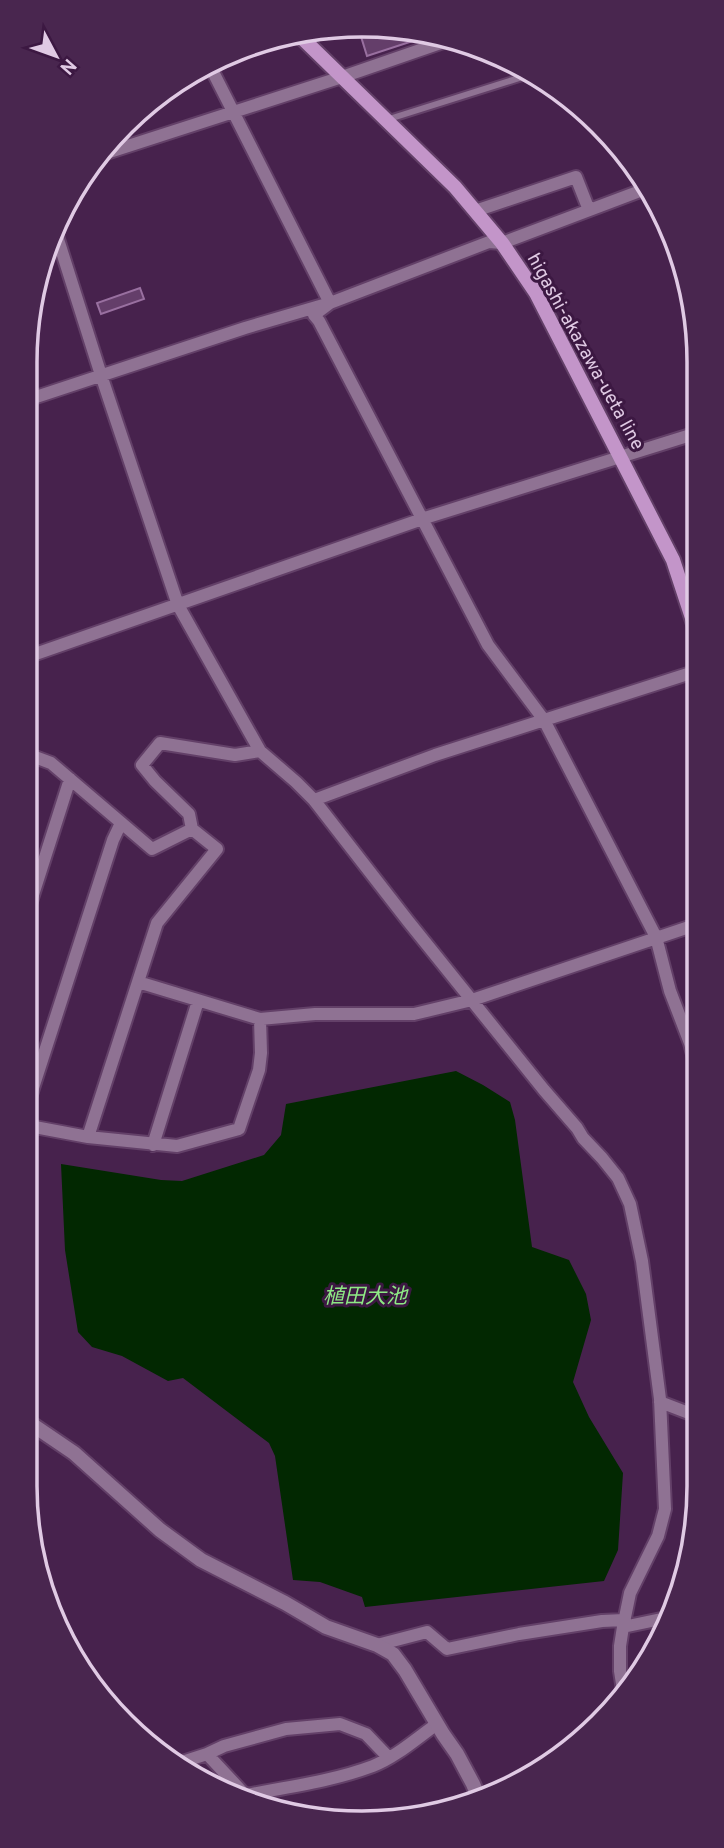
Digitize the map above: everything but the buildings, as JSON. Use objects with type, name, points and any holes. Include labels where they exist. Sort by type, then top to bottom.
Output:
[{"type":"main road","name":"higashi-akazawa-ueta line","points":[[306,42],[455,187],[502,243],[536,293],[673,560],[687,603]]},
{"type":"street","points":[[115,150],[342,77],[432,45]]},
{"type":"street","points":[[213,72],[330,303]]},
{"type":"street","points":[[475,211],[576,177],[589,210]]},
{"type":"street","points":[[37,397],[244,328],[330,303],[489,242],[502,243],[639,191]]},
{"type":"street","points":[[60,243],[178,606],[260,751],[314,800],[544,1090],[618,1178],[630,1203],[642,1261],[660,1402],[664,1509],[658,1536],[630,1593],[620,1646],[622,1682]]},
{"type":"street","points":[[330,303],[314,314],[488,645],[544,720],[656,937],[670,991],[687,1035]]},
{"type":"street","points":[[37,655],[423,519],[687,436]]},
{"type":"street","points":[[314,800],[435,755],[687,674]]},
{"type":"street","points":[[88,1137],[156,923],[217,849],[192,829],[189,814],[142,765],[160,743],[235,755],[260,751]]},
{"type":"street","points":[[37,757],[51,762],[152,849],[192,829]]},
{"type":"street","points":[[37,882],[70,779]]},
{"type":"street","points":[[37,1076],[113,840],[121,823]]},
{"type":"street","points":[[138,982],[260,1019],[315,1014],[414,1014],[472,1000],[687,927]]},
{"type":"street","points":[[153,1145],[198,1001]]},
{"type":"street","points":[[37,1127],[88,1137],[177,1146],[239,1129],[258,1070],[261,1053],[260,1019]]},
{"type":"street","points":[[660,1402],[687,1412]]},
{"type":"street","points":[[37,1428],[74,1453],[160,1530],[201,1560],[326,1627],[393,1654],[457,1754],[475,1791]]},
{"type":"street","points":[[377,1646],[427,1632],[447,1649],[602,1621],[624,1623],[658,1619]]},
{"type":"street","points":[[187,1760],[224,1746],[286,1729],[340,1724],[366,1734],[389,1758]]},
{"type":"street","points":[[257,1794],[331,1778],[374,1765],[389,1758],[437,1724]]},
{"type":"street","points":[[207,1754],[237,1786]]},
{"type":"lane","points":[[386,120],[520,78]]},
{"type":"water","name":"植田大池","points":[[456,1071],[510,1102],[515,1120],[532,1247],[569,1260],[586,1294],[591,1320],[573,1382],[589,1417],[623,1473],[618,1550],[604,1581],[365,1607],[362,1597],[320,1582],[293,1580],[275,1456],[269,1443],[183,1378],[168,1381],[122,1356],[92,1347],[78,1332],[65,1250],[61,1164],[182,1181],[264,1155],[281,1135],[286,1104]]}]
